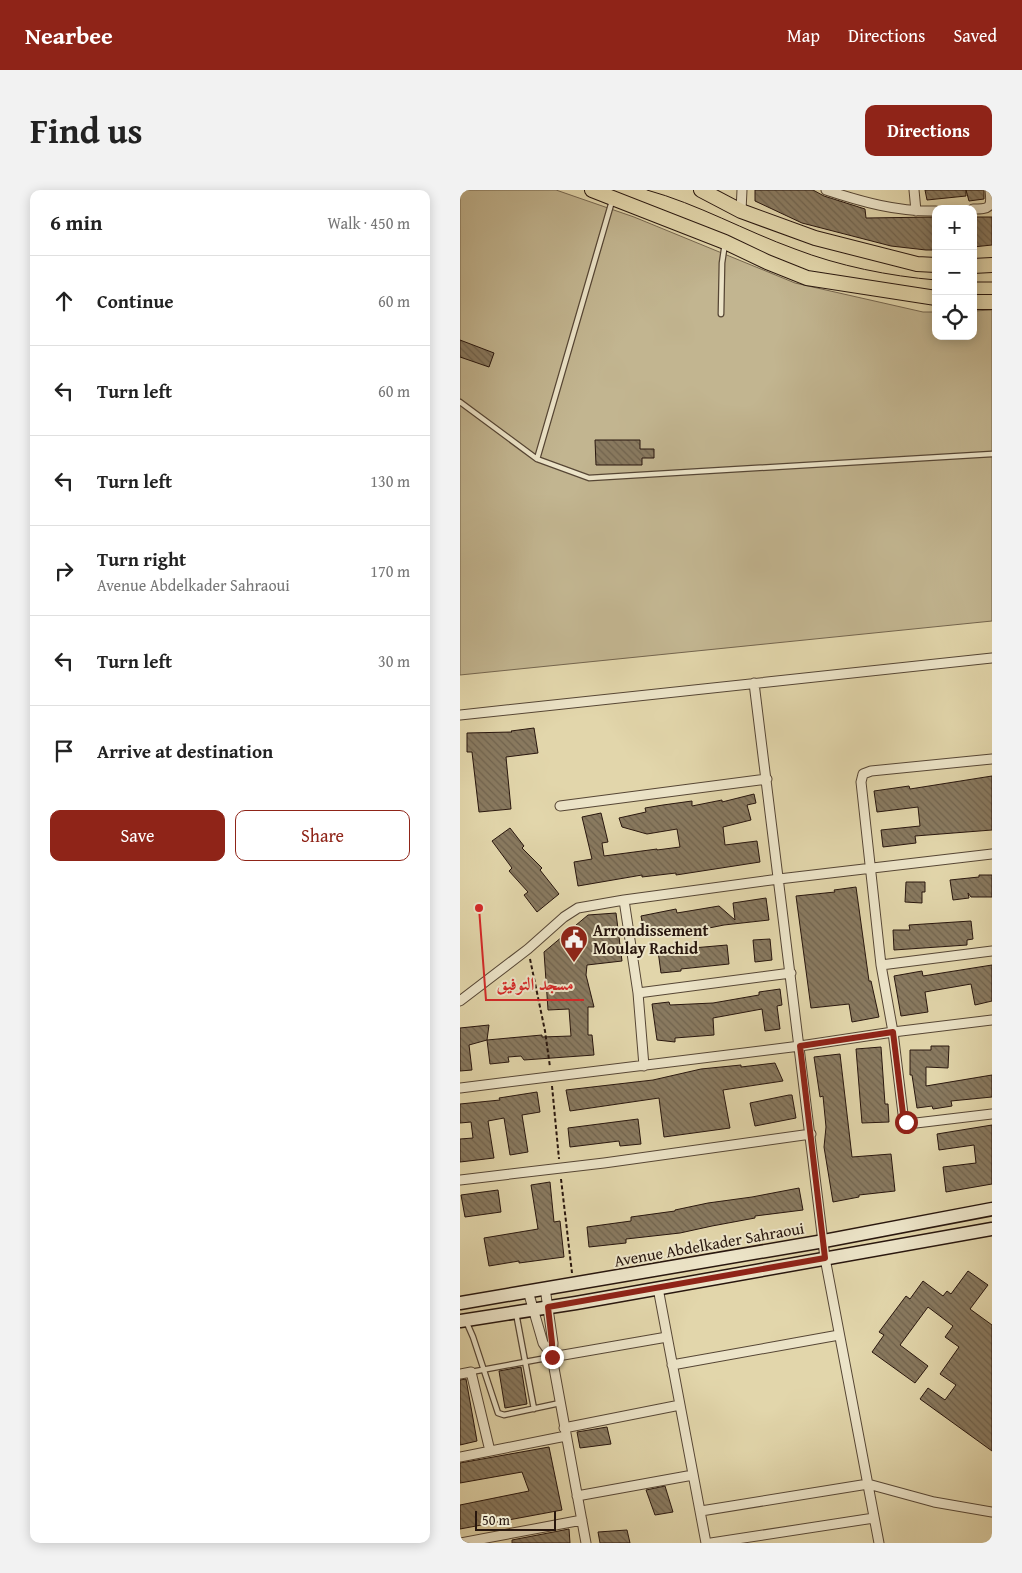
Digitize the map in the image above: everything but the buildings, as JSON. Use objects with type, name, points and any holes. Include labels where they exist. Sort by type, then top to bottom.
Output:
[{"type":"main road","points":[[592,190],[725,242],[767,262],[808,278],[932,297]]},
{"type":"main road","points":[[701,190],[741,211],[815,238],[917,264],[932,265]]},
{"type":"main road","points":[[977,266],[992,265]]},
{"type":"main road","points":[[977,302],[992,302]]},
{"type":"main road","name":"Avenue Abdelkader Sahraoui","points":[[460,1303],[824,1241],[992,1209]]},
{"type":"main road","name":"Avenue Abdelkader Sahraoui","points":[[463,1320],[548,1307],[992,1229]]},
{"type":"street","points":[[741,211],[742,190]]},
{"type":"street","points":[[826,190],[878,206],[916,211],[932,210]]},
{"type":"street","points":[[914,190],[916,211]]},
{"type":"street","points":[[977,209],[987,209],[990,206],[992,199],[990,190]]},
{"type":"street","points":[[460,715],[992,658]]},
{"type":"street","points":[[754,683],[825,1258],[879,1543]]},
{"type":"street","points":[[992,759],[871,771],[863,774],[861,782],[881,966],[893,1032],[903,1114],[906,1122],[916,1123],[992,1114]]},
{"type":"street","points":[[560,806],[767,779]]},
{"type":"street","points":[[460,1001],[528,949],[564,917],[578,908],[779,879],[992,854]]},
{"type":"street","points":[[624,900],[638,993],[644,1066]]},
{"type":"street","points":[[881,966],[992,951]]},
{"type":"street","points":[[638,993],[791,973]]},
{"type":"street","points":[[460,1088],[644,1066],[992,1020]]},
{"type":"street","points":[[460,1180],[810,1134]]},
{"type":"street","points":[[545,1288],[552,1357],[586,1543]]},
{"type":"street","points":[[658,1288],[706,1543]]},
{"type":"street","points":[[528,1291],[543,1343],[552,1357]]},
{"type":"street","points":[[672,1365],[839,1335]]},
{"type":"street","points":[[552,1357],[667,1337]]},
{"type":"street","points":[[460,1374],[471,1372],[490,1451]]},
{"type":"street","points":[[460,1457],[680,1405]]},
{"type":"street","points":[[577,1496],[693,1475]]},
{"type":"street","points":[[701,1511],[868,1484],[934,1502],[992,1512]]},
{"type":"street","points":[[711,1543],[874,1518]]},
{"type":"street","points":[[460,1543],[582,1520]]},
{"type":"lane","points":[[537,459],[614,197]]},
{"type":"lane","points":[[721,314],[722,263],[725,242]]},
{"type":"lane","points":[[460,402],[537,459],[589,478],[992,454]]},
{"type":"lane","points":[[516,1312],[534,1409]]},
{"type":"lane","points":[[463,1320],[473,1336],[482,1370],[498,1412],[504,1415],[560,1403]]},
{"type":"lane","points":[[471,1372],[552,1357]]},
{"type":"path","points":[[528,949],[545,1031],[573,1284]]},
{"type":"shaded area","points":[[460,190],[556,190],[634,217],[795,283],[923,312],[932,312],[932,340],[977,340],[977,311],[992,310],[992,621],[460,675]]},
{"type":"tram line","points":[[647,190],[703,210],[776,242],[812,255],[882,273],[932,280]]},
{"type":"tram line","points":[[977,282],[992,282]]},
{"type":"place","name":"مسجد التوفيق","points":[[479,908]]},
{"type":"place","name":"Arrondissement Moulay Rachid","points":[[574,963]]},
{"type":"route","points":[[552,1357],[548,1307],[825,1258],[800,1046],[893,1032],[903,1114],[906,1122]]}]
